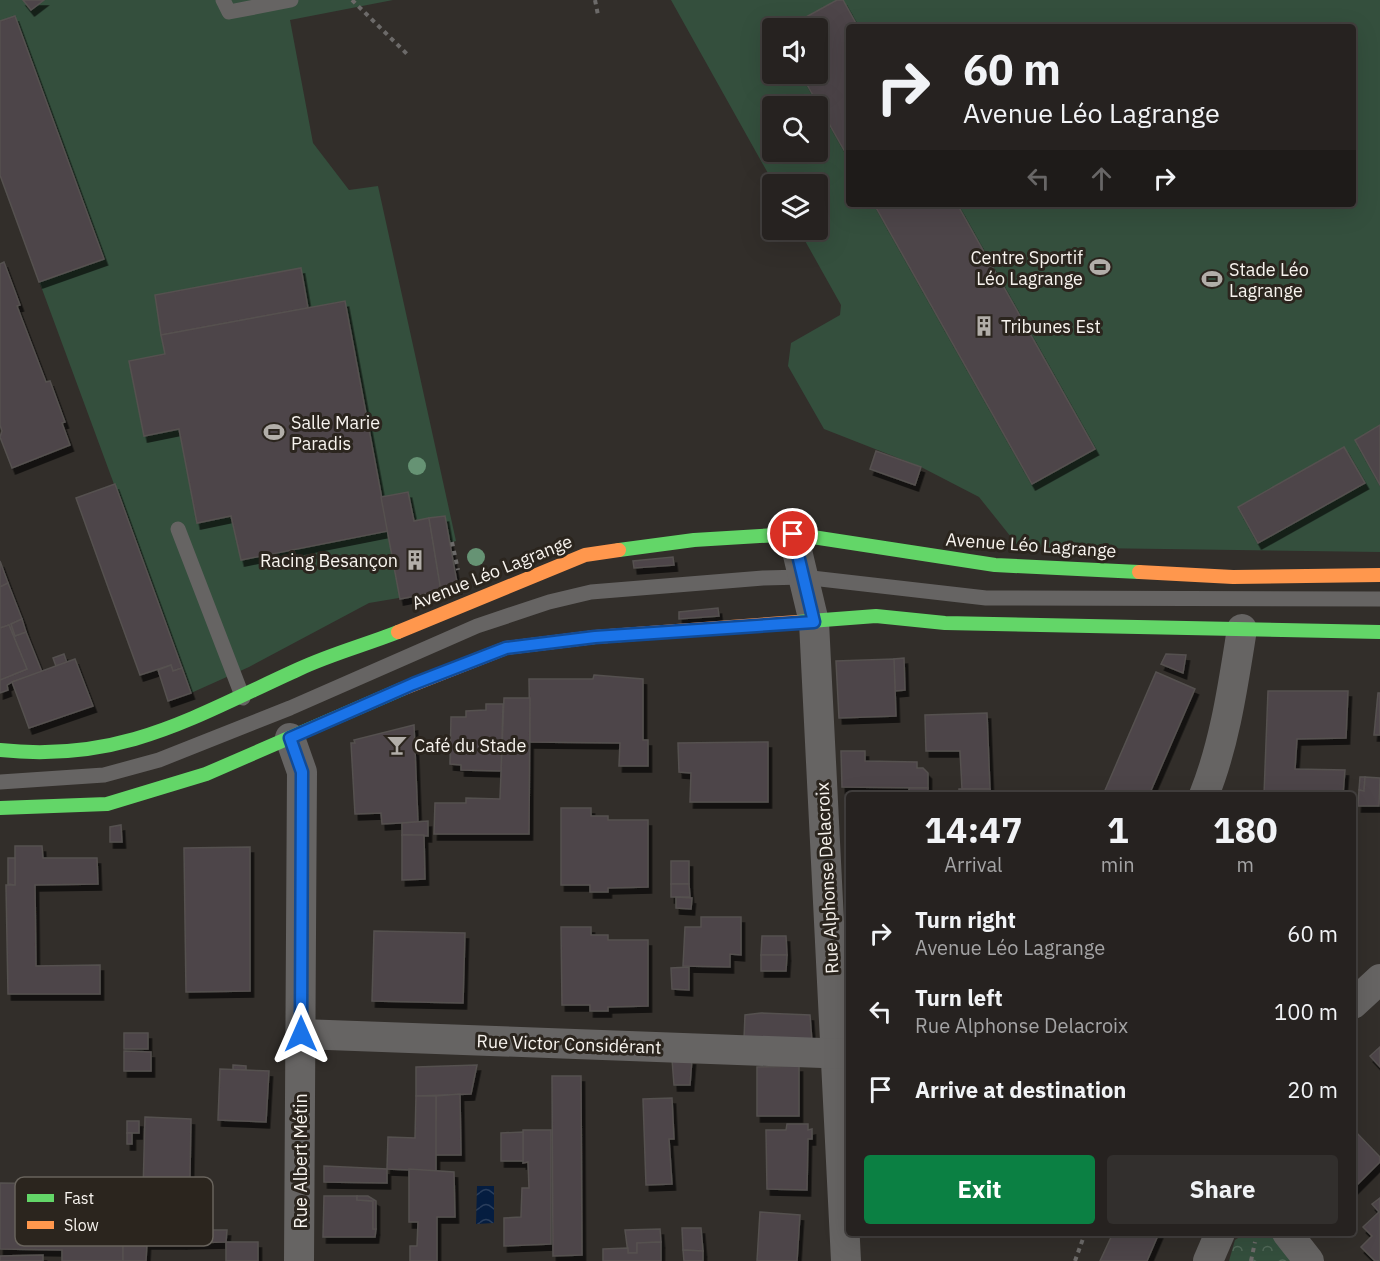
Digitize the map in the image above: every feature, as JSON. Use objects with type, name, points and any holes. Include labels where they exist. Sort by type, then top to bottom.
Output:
[{"type":"main road","name":"Avenue Léo Lagrange","points":[[0,750],[37,754],[86,751],[132,741],[243,698],[301,668],[395,633],[585,555],[694,540],[793,534],[995,565],[1233,577],[1380,575]]},
{"type":"main road","points":[[0,808],[107,804],[206,774],[413,684],[506,648],[595,637],[876,616],[945,623],[1380,632]]},
{"type":"street","name":"Rue Alphonse Delacroix","points":[[793,534],[814,622],[843,1053],[846,1261]]},
{"type":"street","points":[[1205,792],[1211,777],[1235,679],[1242,629]]},
{"type":"street","name":"Rue Albert Métin","points":[[290,738],[302,772],[299,1261]]},
{"type":"street","points":[[1356,1001],[1380,979]]},
{"type":"street","name":"Rue Victor Considérant","points":[[301,1034],[843,1053]]},
{"type":"street","points":[[1208,1261],[1219,1236]]},
{"type":"street","points":[[1289,1236],[1309,1261]]},
{"type":"lane","points":[[223,0],[229,12],[291,0]]},
{"type":"lane","points":[[178,529],[243,698]]},
{"type":"lane","points":[[0,782],[104,775],[159,760],[290,708],[477,626],[549,602],[591,592],[803,577],[986,598],[1380,599]]},
{"type":"path","points":[[352,0],[407,54]]},
{"type":"path","points":[[595,0],[598,15]]},
{"type":"path","points":[[452,542],[459,577]]},
{"type":"path","points":[[1075,1261],[1084,1236]]},
{"type":"path","points":[[1251,1261],[1257,1236]]},
{"type":"green space","points":[[0,0],[393,0],[290,20],[313,143],[349,190],[378,186],[456,541],[450,543],[458,588],[369,603],[249,667],[191,693],[0,175]]},
{"type":"green space","name":"Centre Sportif Léo Lagrange","points":[[671,0],[1380,0],[1380,552],[1019,547],[979,497],[921,467],[824,429],[788,366],[791,343],[840,315],[841,305],[805,240],[828,240],[828,174],[768,174]]},
{"type":"green space","points":[[1241,1236],[1273,1236],[1296,1261],[1229,1261],[1235,1240]]},
{"type":"water","points":[[477,1186],[494,1186],[494,1223],[476,1224]]},
{"type":"building","points":[[23,0],[44,0],[31,10]]},
{"type":"building","points":[[837,0],[843,0],[856,24],[846,24],[846,154],[828,122],[828,96],[813,96],[807,84],[828,84],[828,18],[804,18]]},
{"type":"building","points":[[15,16],[104,259],[39,282],[0,175],[0,21]]},
{"type":"building","name":"Tribunes Est","points":[[876,207],[959,207],[1095,449],[1032,484]]},
{"type":"building","points":[[4,262],[20,305],[17,306],[46,382],[50,381],[65,422],[62,423],[70,445],[12,468],[0,437],[2,431],[0,425],[0,264]]},
{"type":"building","points":[[301,268],[308,308],[161,335],[155,295]]},
{"type":"building","name":"Salle Marie Paradis","points":[[345,301],[388,531],[241,560],[231,516],[197,523],[179,429],[144,436],[129,361],[165,354],[161,335]]},
{"type":"building","points":[[1380,425],[1380,485],[1355,440]]},
{"type":"building","points":[[1344,447],[1365,483],[1258,543],[1238,507]]},
{"type":"building","points":[[876,451],[921,467],[915,485],[870,469]]},
{"type":"building","points":[[115,484],[182,668],[173,671],[171,665],[140,675],[76,498]]},
{"type":"building","name":"Racing Besançon","points":[[408,492],[414,521],[429,518],[441,591],[400,599],[381,497]]},
{"type":"building","points":[[445,516],[458,588],[441,591],[429,518]]},
{"type":"building","points":[[673,557],[674,565],[634,568],[633,561]]},
{"type":"building","points":[[0,561],[8,583],[0,587]]},
{"type":"building","points":[[8,583],[22,619],[11,624],[15,636],[26,632],[42,672],[12,682],[7,685],[8,690],[0,693],[0,680],[27,669],[9,625],[0,628],[0,587]]},
{"type":"building","points":[[718,608],[719,616],[679,619],[679,612]]},
{"type":"building","points":[[22,619],[26,632],[15,636],[11,624]]},
{"type":"building","points":[[9,625],[27,669],[0,680],[0,628]]},
{"type":"building","points":[[64,654],[67,663],[56,666],[53,658]]},
{"type":"building","points":[[1166,654],[1186,655],[1183,673],[1161,664]]},
{"type":"building","points":[[904,658],[905,690],[895,691],[894,659]]},
{"type":"building","points":[[75,659],[93,706],[29,728],[12,682]]},
{"type":"building","points":[[894,659],[896,716],[839,718],[836,661]]},
{"type":"building","points":[[171,665],[173,671],[182,668],[191,693],[168,701],[158,670]]},
{"type":"building","points":[[1156,672],[1195,689],[1150,792],[1104,792]]},
{"type":"building","points":[[594,675],[643,679],[643,740],[648,740],[648,766],[619,766],[620,743],[530,742],[529,679],[593,679]]},
{"type":"building","points":[[1268,691],[1348,691],[1346,738],[1297,739],[1295,769],[1345,770],[1343,792],[1264,792]]},
{"type":"building","points":[[1378,693],[1380,693],[1380,735],[1374,735]]},
{"type":"building","points":[[504,698],[530,698],[529,834],[434,834],[435,803],[466,803],[466,798],[500,799]]},
{"type":"building","points":[[486,704],[503,704],[501,771],[461,770],[461,765],[450,764],[451,717],[466,717],[466,711],[486,710]]},
{"type":"building","points":[[987,713],[990,789],[962,789],[960,751],[926,751],[925,715]]},
{"type":"building","points":[[414,725],[418,822],[382,824],[381,813],[355,814],[351,743],[355,743],[354,740]]},
{"type":"building","points":[[768,742],[768,802],[690,802],[691,773],[679,772],[678,743]]},
{"type":"building","points":[[841,751],[865,751],[865,761],[917,762],[917,768],[923,768],[928,773],[928,788],[842,787]]},
{"type":"building","points":[[1360,777],[1365,777],[1364,791],[1359,790]]},
{"type":"building","points":[[1365,777],[1380,778],[1379,806],[1358,806],[1359,790],[1364,791]]},
{"type":"building","points":[[909,788],[928,788],[928,792],[909,792]]},
{"type":"building","points":[[959,789],[990,789],[990,792],[959,792]]},
{"type":"building","points":[[561,808],[591,808],[591,816],[608,816],[608,820],[648,820],[648,887],[608,888],[608,892],[590,892],[590,885],[561,885]]},
{"type":"building","points":[[428,821],[428,836],[402,835],[402,823]]},
{"type":"building","points":[[121,825],[122,842],[110,842],[110,827]]},
{"type":"building","points":[[402,835],[424,835],[425,879],[402,880]]},
{"type":"building","points":[[15,846],[42,846],[43,858],[97,858],[98,884],[35,885],[36,966],[100,965],[100,994],[8,994],[6,885],[15,885]]},
{"type":"building","points":[[250,847],[250,991],[186,992],[184,848]]},
{"type":"building","points":[[8,858],[15,858],[15,885],[8,884]]},
{"type":"building","points":[[671,861],[689,861],[689,884],[671,884]]},
{"type":"building","points":[[671,884],[689,884],[690,897],[671,897]]},
{"type":"building","points":[[676,897],[692,898],[691,909],[676,908]]},
{"type":"building","points":[[701,917],[741,917],[741,955],[730,954],[730,967],[683,966],[685,927],[701,927]]},
{"type":"building","points":[[561,927],[591,927],[591,935],[608,935],[608,940],[648,940],[648,1006],[608,1007],[608,1011],[590,1011],[590,1005],[562,1005]]},
{"type":"building","points":[[374,931],[465,933],[463,1003],[372,1001]]},
{"type":"building","points":[[762,936],[786,936],[787,955],[761,955]]},
{"type":"building","points":[[761,955],[787,955],[786,971],[761,971]]},
{"type":"building","points":[[689,967],[689,990],[672,989],[671,968]]},
{"type":"building","points":[[761,1013],[810,1015],[812,1042],[744,1039],[745,1015]]},
{"type":"building","points":[[124,1033],[148,1033],[148,1049],[124,1049]]},
{"type":"building","points":[[1380,1047],[1380,1067],[1370,1056]]},
{"type":"building","points":[[124,1051],[151,1052],[151,1071],[124,1071]]},
{"type":"building","points":[[672,1059],[692,1059],[690,1085],[674,1085]]},
{"type":"building","points":[[233,1065],[246,1066],[246,1070],[233,1070]]},
{"type":"building","points":[[477,1065],[471,1094],[416,1096],[416,1067]]},
{"type":"building","points":[[799,1066],[799,1116],[757,1116],[757,1067]]},
{"type":"building","points":[[220,1069],[269,1071],[266,1122],[218,1120]]},
{"type":"building","points":[[552,1076],[581,1076],[582,1255],[553,1256]]},
{"type":"building","points":[[460,1094],[461,1155],[435,1155],[436,1096]]},
{"type":"building","points":[[416,1096],[436,1096],[436,1171],[387,1169],[388,1137],[415,1138]]},
{"type":"building","points":[[672,1098],[674,1139],[669,1139],[672,1184],[646,1185],[643,1099]]},
{"type":"building","points":[[145,1117],[191,1119],[190,1177],[143,1177]]},
{"type":"building","points":[[127,1121],[139,1121],[139,1133],[127,1133]]},
{"type":"building","points":[[787,1124],[808,1124],[808,1130],[812,1129],[812,1139],[808,1139],[807,1190],[767,1189],[766,1130],[786,1130]]},
{"type":"building","points":[[523,1130],[551,1130],[551,1244],[504,1246],[504,1218],[521,1217],[522,1188],[529,1188],[528,1162],[523,1163]]},
{"type":"building","points":[[523,1132],[523,1161],[501,1161],[501,1133]]},
{"type":"building","points":[[1356,1132],[1380,1157],[1380,1162],[1356,1186]]},
{"type":"building","points":[[127,1133],[132,1133],[132,1144],[127,1144]]},
{"type":"building","points":[[324,1166],[387,1169],[387,1183],[324,1182]]},
{"type":"building","points":[[409,1169],[454,1172],[455,1217],[437,1217],[437,1261],[410,1261],[410,1246],[417,1246],[418,1222],[409,1222]]},
{"type":"building","points":[[0,1183],[15,1183],[15,1246],[123,1246],[123,1261],[62,1261],[62,1250],[0,1249]]},
{"type":"building","points":[[324,1196],[357,1196],[357,1200],[373,1201],[375,1237],[323,1237]]},
{"type":"building","points":[[357,1196],[368,1196],[376,1201],[376,1229],[373,1229],[373,1201],[357,1200]]},
{"type":"building","points":[[1380,1198],[1380,1261],[1375,1261],[1361,1247],[1372,1236],[1363,1227],[1379,1212],[1372,1204]]},
{"type":"building","points":[[760,1212],[800,1215],[797,1261],[757,1261]]},
{"type":"building","points":[[682,1228],[701,1228],[703,1251],[683,1250]]},
{"type":"building","points":[[660,1229],[661,1242],[637,1243],[637,1253],[628,1253],[625,1230]]},
{"type":"building","points":[[213,1230],[227,1230],[226,1242],[213,1242]]},
{"type":"building","points":[[1112,1236],[1158,1236],[1147,1261],[1100,1261]]},
{"type":"building","points":[[226,1242],[258,1242],[258,1261],[226,1261]]},
{"type":"building","points":[[661,1242],[661,1261],[603,1261],[603,1249],[628,1248],[628,1253],[637,1253],[637,1243]]},
{"type":"building","points":[[123,1246],[147,1246],[146,1261],[123,1261]]},
{"type":"building","points":[[683,1250],[703,1251],[703,1261],[684,1261]]},
{"type":"building","points":[[43,1255],[43,1261],[0,1261],[0,1256]]},
{"type":"traffic: fast","points":[[619,550],[694,540],[793,534],[995,565],[1139,572]]},
{"type":"traffic: fast","points":[[797,622],[876,616],[945,623],[1380,632]]},
{"type":"traffic: fast","points":[[0,750],[44,752],[83,750],[120,743],[190,719],[311,664],[398,632]]},
{"type":"traffic: fast","points":[[0,808],[107,804],[206,774],[402,689]]},
{"type":"traffic: slow","points":[[398,632],[585,555],[619,550]]},
{"type":"traffic: slow","points":[[1139,572],[1233,577],[1380,575]]},
{"type":"traffic: slow","points":[[402,689],[506,648],[595,637],[797,622]]},
{"type":"place","name":"Centre Sportif Léo Lagrange","points":[[1100,267]]},
{"type":"place","name":"Stade Léo Lagrange","points":[[1212,279]]},
{"type":"place","name":"Tribunes Est","points":[[984,326]]},
{"type":"place","name":"Salle Marie Paradis","points":[[274,432]]},
{"type":"place","name":"Racing Besançon","points":[[415,560]]},
{"type":"place","name":"Café du Stade","points":[[397,745]]},
{"type":"route","points":[[301,1034],[302,772],[290,738],[413,684],[506,648],[595,637],[814,622],[793,534]]}]
